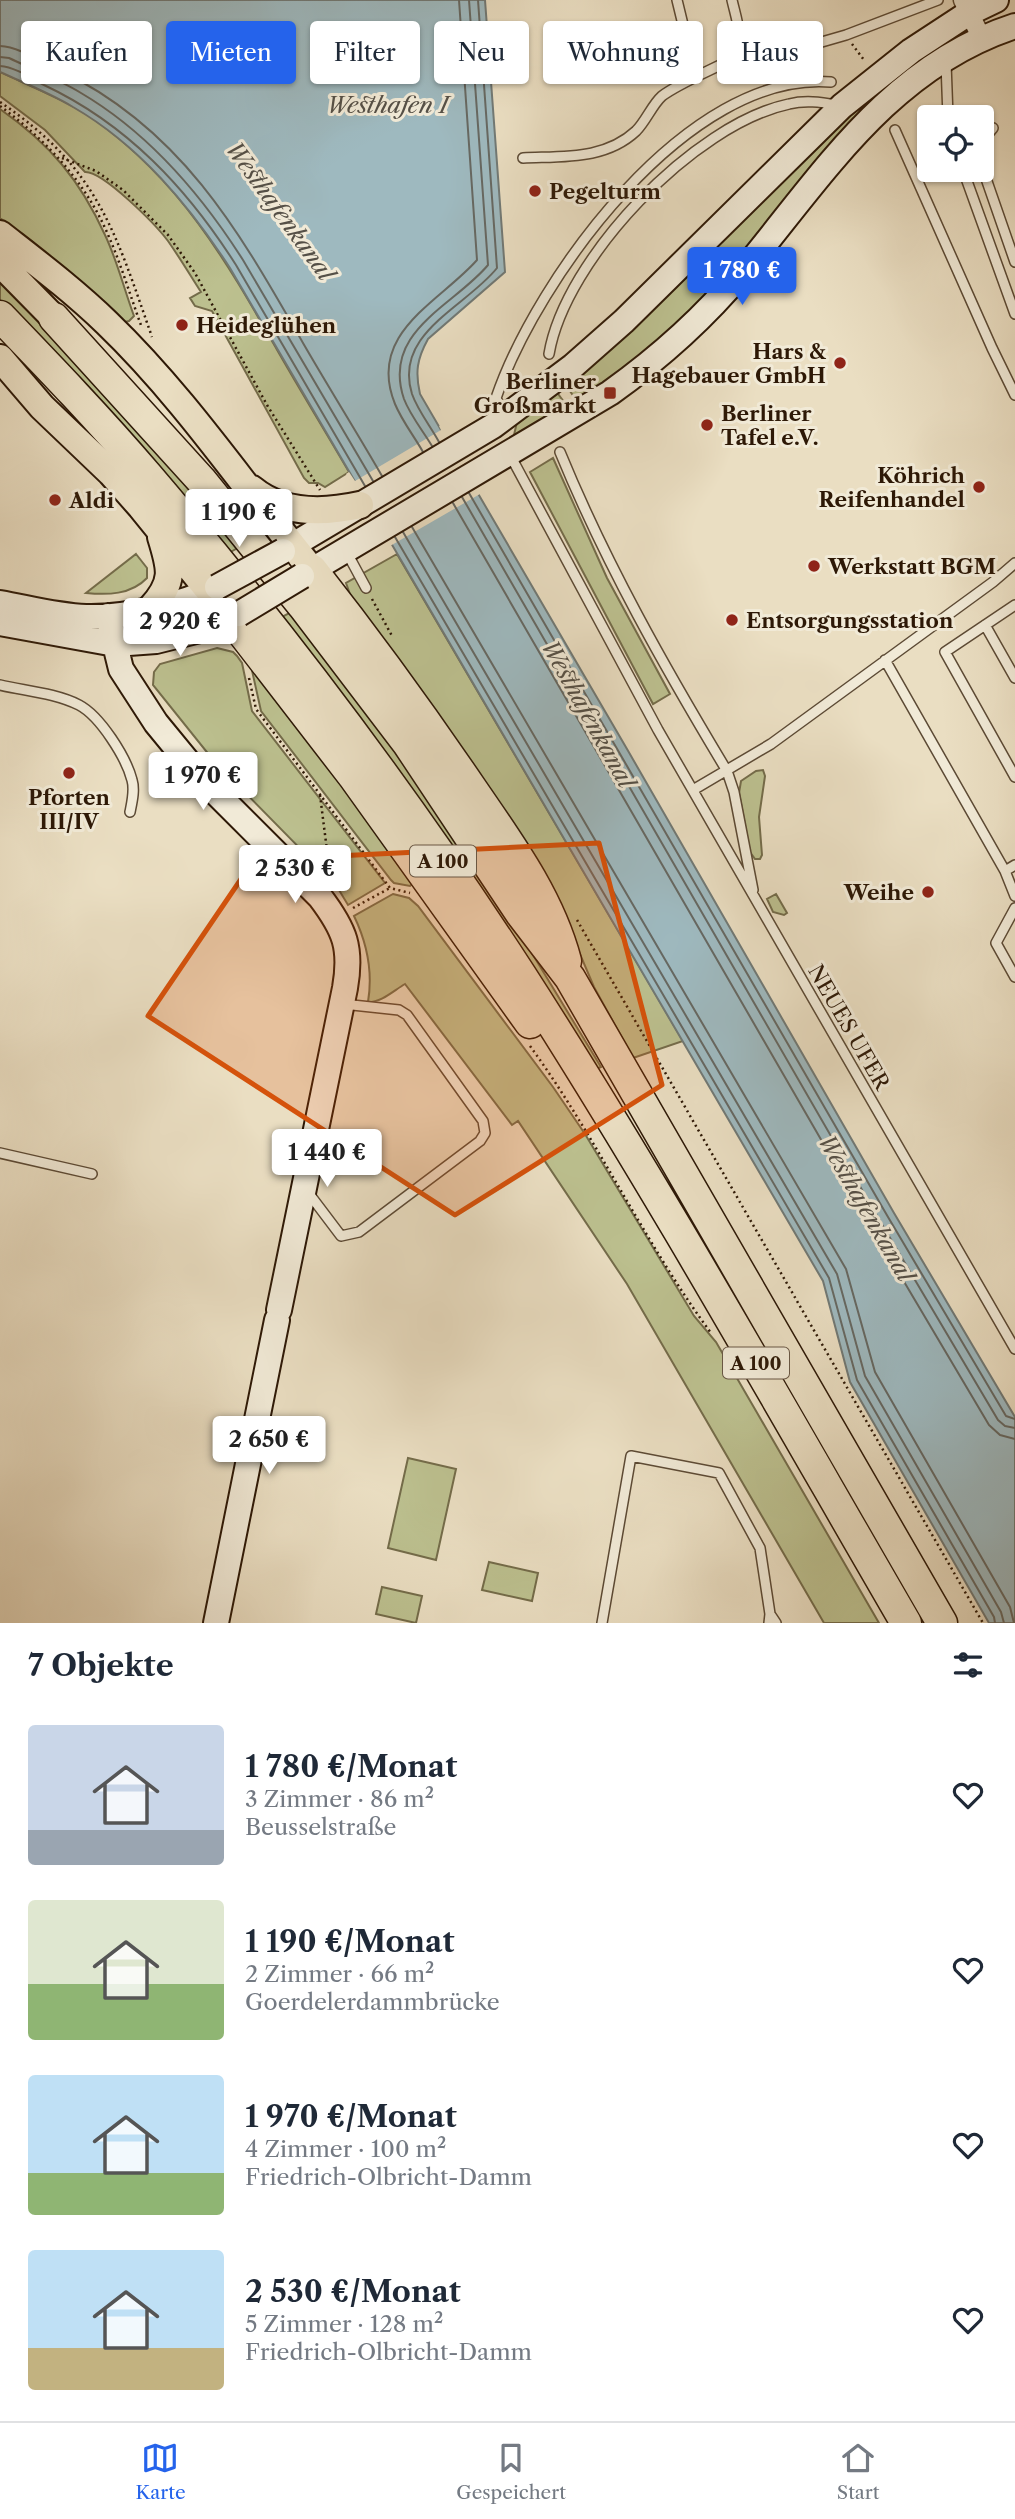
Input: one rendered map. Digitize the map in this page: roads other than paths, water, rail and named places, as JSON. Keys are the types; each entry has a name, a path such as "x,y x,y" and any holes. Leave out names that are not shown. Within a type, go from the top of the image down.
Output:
{"highway":[{"name":"A 100","path":"0,316 144,472 217,559 373,761 440,856 520,974 602,1106 715,1292 906,1623"},
{"name":"A 100","path":"54,318 201,480 303,606 408,744 521,914 570,978 942,1623"},
{"path":"307,573 446,751 511,845 558,931 570,978"},
{"path":"235,616 577,1087 602,1106"}],"main road":[{"path":"0,603 68,616 108,616 151,608 214,589 459,447 499,422 585,356 842,106 966,6 996,0"},
{"path":"0,623 115,644 156,641 204,629 235,616 610,393 673,345 706,313 825,167 864,124 913,82 946,59 982,39 1015,26"},
{"path":"0,234 108,323 163,383 238,476 307,573"},
{"path":"0,263 54,318"},
{"path":"0,358 42,407 111,474 235,616"},
{"path":"499,422 509,454"},
{"path":"238,476 258,493 297,509 323,511 360,505"},
{"path":"151,608 164,592 170,572 159,528"},
{"path":"108,616 121,669 142,703 176,749 220,798 320,897 336,918 350,961 216,1623"}],"street":[{"path":"966,6 982,39"}],"lane":[{"path":"677,0 682,21"},
{"path":"523,159 589,154 624,142 643,124 661,97 734,58 739,32 732,0"},
{"path":"823,42 937,0"},
{"path":"946,59 948,105"},
{"path":"499,422 496,398 506,368 521,340 573,256 604,213 631,184 678,142 709,120 752,96 796,82 831,82"},
{"path":"549,354 553,333 569,297 607,236 676,168 719,135 767,110 789,103 813,101 842,106"},
{"path":"895,130 1015,395"},
{"path":"967,182 1015,314"},
{"path":"988,182 1011,237 1015,262"},
{"path":"560,452 629,601 727,771 734,792 756,902"},
{"name":"NEUES UFER","path":"509,454 654,723 1015,1349"},
{"path":"345,549 366,588"},
{"path":"693,790 771,744 993,582 1015,563"},
{"path":"1015,605 945,652 1015,776"},
{"path":"985,625 1015,678"},
{"path":"885,660 1005,872 1015,896"},
{"path":"0,685 60,698 81,706 103,729 121,755 133,781 130,812"},
{"path":"1005,872 1015,865"},
{"path":"1015,908 996,943 1015,977"},
{"path":"304,1187 341,1236 346,1236 359,1232 480,1141 485,1133 483,1121 407,1015 399,1010 342,1004"},
{"path":"0,1153 92,1174"},
{"path":"602,1623 631,1457 719,1473 760,1548 769,1618 776,1623"}],"water":[{"path":"0,0 485,0 487,21 434,21 434,84 491,84 505,272 428,339 418,366 420,394 1015,1417 1015,1623 989,1623 850,1382 823,1281 230,268 180,199 120,139 64,102 26,84 152,84 152,21 21,21 21,82 0,72"}],"place":[{"name":"Pegelturm","path":"535,191"},
{"name":"Heideglühen","path":"182,325"},
{"name":"Hars & Hagebauer GmbH","path":"840,363"},
{"name":"Berliner Großmarkt","path":"610,393"},
{"name":"Berliner Tafel e.V.","path":"707,425"},
{"name":"Köhrich Reifenhandel","path":"979,487"},
{"name":"Aldi","path":"55,500"},
{"name":"Werkstatt BGM","path":"814,566"},
{"name":"Entsorgungsstation","path":"732,620"},
{"name":"Pforten III/IV","path":"69,773"},
{"name":"Weihe","path":"928,892"}],"water label":[{"name":"Westhafen I","path":"387,105"},
{"name":"Westhafenkanal","path":"280,211"},
{"name":"Westhafenkanal","path":"588,714"},
{"name":"Westhafenkanal","path":"866,1208"}]}
